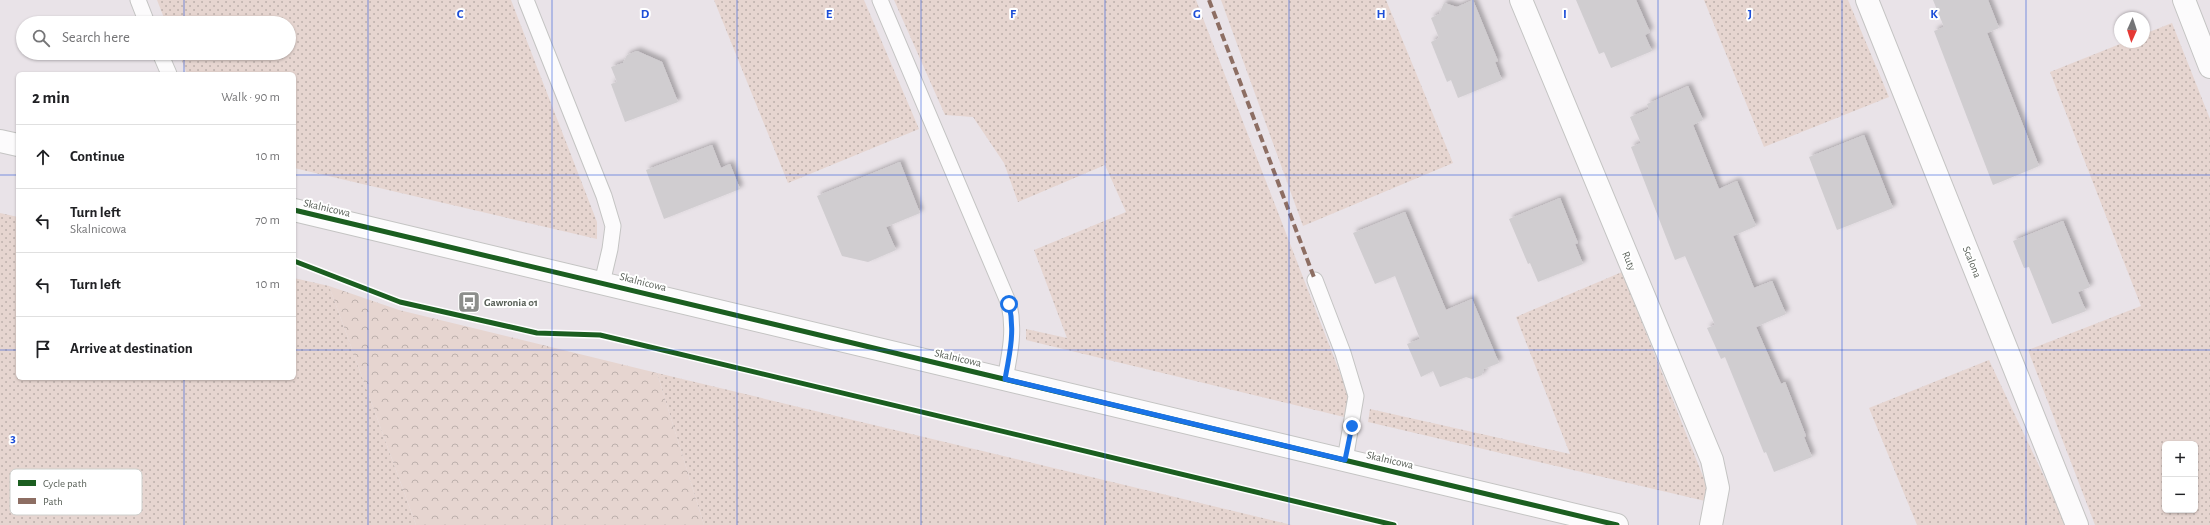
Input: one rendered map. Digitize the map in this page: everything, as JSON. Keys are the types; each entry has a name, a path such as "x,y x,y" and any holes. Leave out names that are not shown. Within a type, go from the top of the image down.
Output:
{"street":[{"name":"Ruty","path":"1521,0 1712,460 1718,488 1711,525"},
{"name":"Scalona","path":"1867,0 2077,525"},
{"path":"2184,0 2210,67"},
{"path":"0,141 16,145"},
{"name":"Skalnicowa","path":"296,210 1617,525"}],"lane":[{"path":"138,0 145,16"},
{"path":"526,0 604,196 612,226 610,249 602,283"},
{"path":"880,0 1009,304 1012,320 1012,345 1005,379"},
{"path":"163,60 168,72"},
{"path":"1316,280 1343,353 1356,396 1345,460"}],"green space":[{"path":"157,0 511,0 597,222 597,239 296,168 296,72 186,72 182,60 296,60 296,16 163,16"},
{"path":"714,0 864,0 919,129 788,183"},
{"path":"894,0 1196,0 1345,386 1348,398 1344,417 1026,340 1026,329 1067,338 1034,250 1126,212 1105,165 1018,202 1004,163 973,117 945,115"},
{"path":"1221,0 1386,0 1453,163 1303,226"},
{"path":"1704,0 1848,0 1889,97 1764,147"},
{"path":"2172,23 2210,119 2210,525 2095,525 2028,350 2141,306 2050,72 2114,46 2114,48 2150,48 2150,32"},
{"path":"0,213 16,217 16,380 296,380 296,278 329,286 416,525 0,525"},
{"path":"1622,272 1708,489 1705,501 1368,422 1370,409 1570,454 1516,317"},
{"path":"329,286 399,310 657,373 704,525 416,525"},
{"path":"1989,360 2066,525 1917,525 1869,408"},
{"path":"657,373 1292,525 704,525"}],"building":[{"path":"1473,0 1498,61 1495,62 1502,80 1458,98 1451,80 1447,82 1431,42 1439,38 1431,18 1439,14 1444,3 1457,7"},
{"path":"1576,0 1636,0 1650,32 1645,35 1652,51 1611,68 1604,52 1599,54"},
{"path":"1933,0 1988,0 1999,28 1987,33 2039,166 1993,185 1934,31 1944,27"},
{"path":"637,51 662,62 678,102 625,122 611,84 617,82 611,67 623,63 627,55"},
{"path":"1688,86 1703,120 1693,125 1719,189 1737,181 1756,226 1733,236 1754,288 1772,281 1786,314 1756,327 1781,384 1785,382 1806,436 1804,437 1812,457 1774,472 1766,452 1764,453 1725,357 1721,359 1707,328 1715,325 1685,256 1675,260 1631,147 1641,143 1630,117 1649,109 1647,104"},
{"path":"1864,135 1893,208 1837,230 1809,157"},
{"path":"712,145 721,168 730,164 740,189 664,219 646,170"},
{"path":"900,162 920,213 886,227 896,250 868,262 842,256 817,196"},
{"path":"1560,198 1578,243 1575,244 1583,264 1538,282 1530,263 1528,264 1509,219"},
{"path":"1405,212 1446,310 1472,299 1499,363 1484,369 1482,375 1472,379 1466,377 1440,387 1433,371 1421,377 1407,344 1420,339 1395,276 1375,284 1353,233"},
{"path":"2063,221 2090,287 2078,292 2086,311 2052,324 2029,267 2024,268 2013,241"}],"marked path":[{"path":"1209,0 1315,280"}],"cycle path":[{"path":"296,210 1617,525"},
{"path":"296,262 400,302 537,333 600,335 1394,525"}],"place":[{"name":"Gawronia 01","path":"469,302"}],"route":[{"path":"1009,304 1012,320 1012,345 1005,379 1345,460 1352,426"}]}
